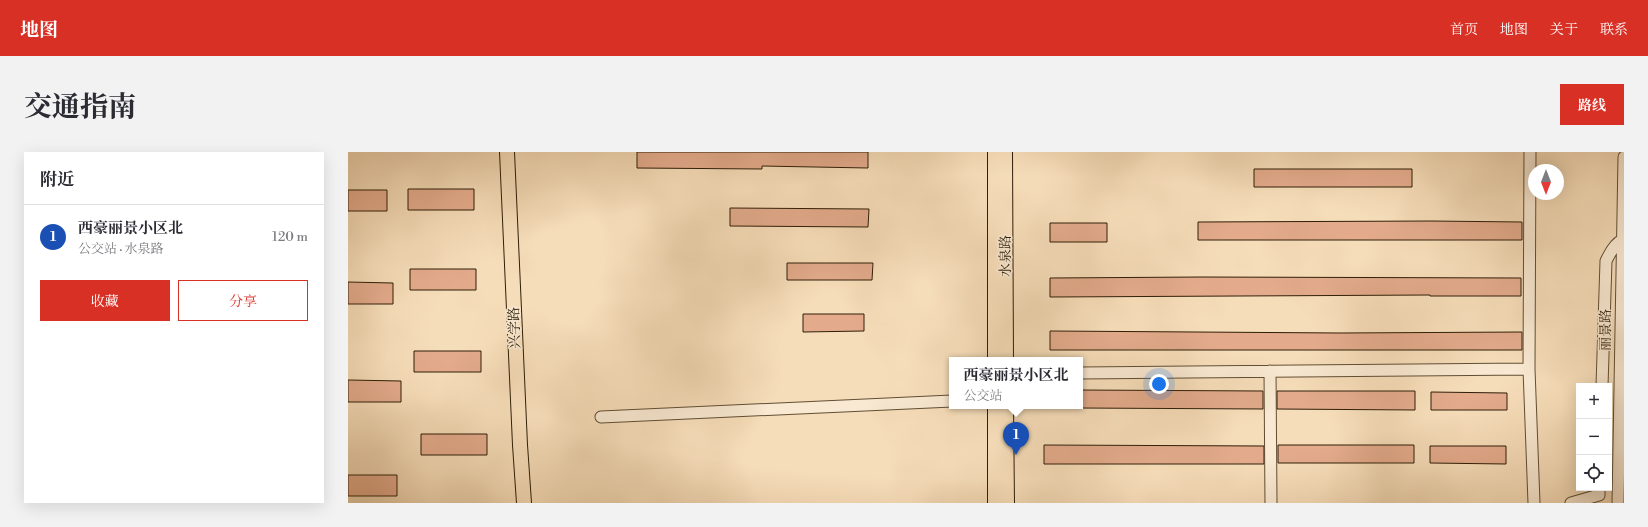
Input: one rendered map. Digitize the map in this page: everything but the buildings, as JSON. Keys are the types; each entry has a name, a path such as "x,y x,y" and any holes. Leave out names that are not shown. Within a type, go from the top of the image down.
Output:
{"main road":[{"name":"兴学路","path":"507,152 524,503"},
{"name":"水泉路","path":"995,152 995,357"},
{"name":"水泉路","path":"1005,152 1006,357"},
{"path":"995,409 995,503"},
{"path":"1006,409 1007,503"}],"street":[{"path":"1530,152 1529,369 1534,503"},
{"name":"丽景路","path":"1618,503 1624,157"},
{"path":"1602,383 1606,261 1612,250 1623,239"},
{"path":"1083,373 1529,369"},
{"path":"1270,371 1271,503"},
{"path":"601,417 949,401"},
{"path":"1572,503 1599,495 1599,491"}],"place":[{"name":"西豪丽景小区北","path":"1016,455"}]}
